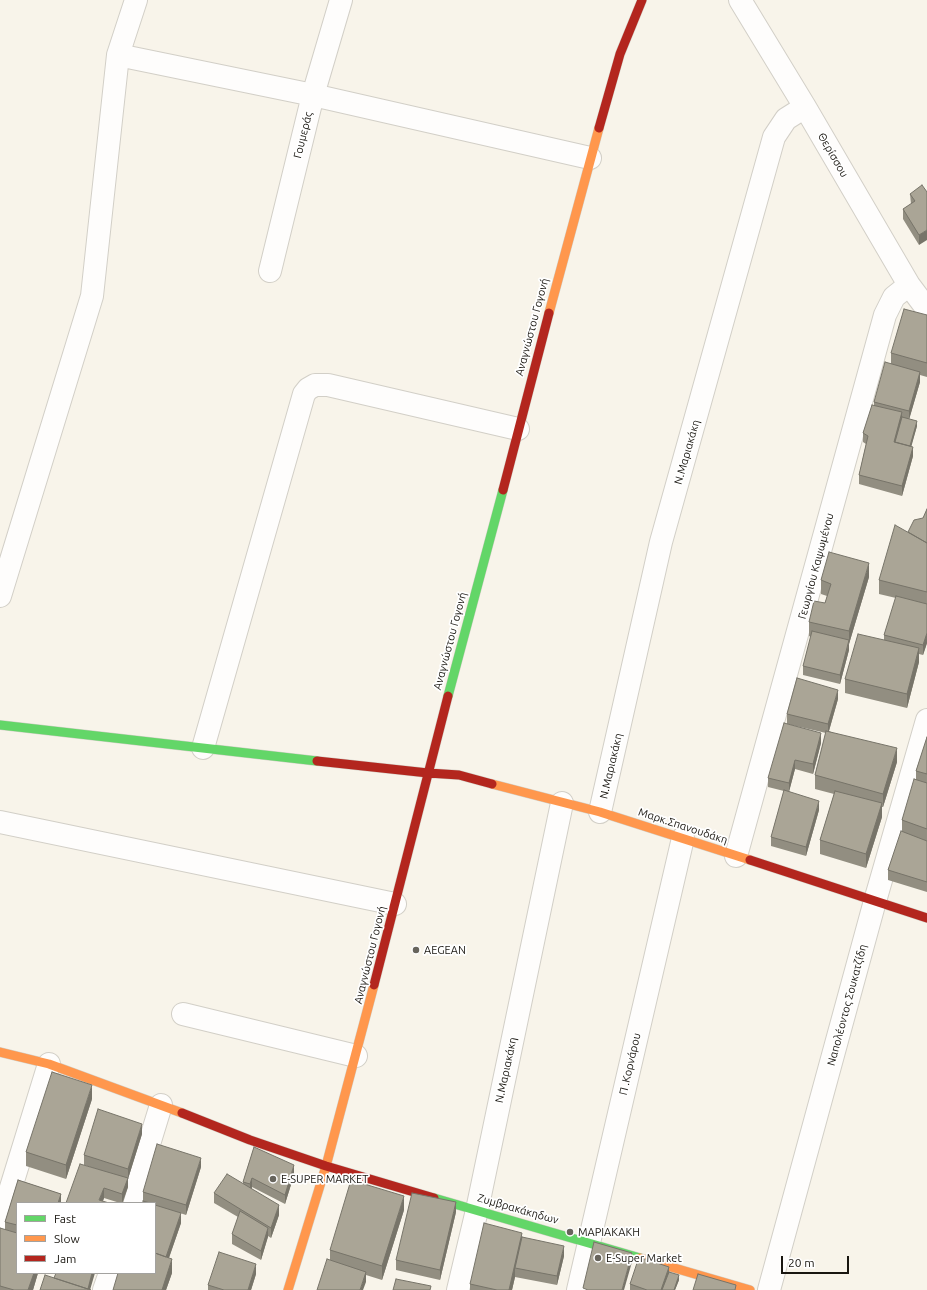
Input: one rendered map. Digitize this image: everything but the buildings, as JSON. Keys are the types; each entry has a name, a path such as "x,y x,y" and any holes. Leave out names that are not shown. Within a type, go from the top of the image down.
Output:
{"main road":[{"name":"Αναγνώστου Γογονή","path":"288,1290 326,1166 356,1056 428,773 590,158 620,54 642,0"},
{"name":"Μαρκ.Σπανουδάκη","path":"0,725 428,773 459,775 562,804 600,812 927,918"},
{"name":"Ζυμβρακάκηδων","path":"0,1052 49,1064 161,1105 250,1140 326,1166 750,1290"}],"street":[{"path":"0,596 92,296 118,55 136,0"},
{"name":"Γουμεράς","path":"270,270 312,95 341,0"},
{"name":"Θερίσσου","path":"740,0 805,107 909,286 927,310"},
{"path":"118,55 312,95 590,158"},
{"name":"Ν.Μαριακάκη","path":"600,812 661,542 774,137 786,119 805,107"},
{"name":"Γεωργίου Καψωμένου","path":"736,856 885,315 894,297 909,286"},
{"path":"203,748 304,394 308,389 315,385 328,385 518,429"},
{"name":"Ναπολέοντος Σουκατζίδη","path":"769,1290 875,901 927,720"},
{"name":"Ν.Μαριακάκη","path":"458,1290 477,1210 562,804"},
{"path":"0,822 395,904"},
{"name":"Π .Κορνάρου","path":"578,1290 683,838"},
{"path":"183,1014 356,1056"},
{"path":"0,1223 49,1064"},
{"path":"131,1202 161,1105"},
{"path":"104,1290 110,1274"}],"traffic: fast":[{"path":"448,696 503,490"},
{"path":"0,725 317,761"},
{"path":"434,1198 640,1258"}],"traffic: slow":[{"path":"549,313 599,128"},
{"path":"492,784 600,812 750,860"},
{"path":"288,1290 326,1166 374,985"},
{"path":"0,1052 49,1064 182,1113"},
{"path":"640,1258 750,1290"}],"traffic: jam":[{"path":"599,128 620,54 642,0"},
{"path":"503,490 549,313"},
{"path":"374,985 448,696"},
{"path":"317,761 459,775 492,784"},
{"path":"750,860 927,918"},
{"path":"182,1113 250,1140 326,1166 434,1198"}],"place":[{"name":"AEGEAN","path":"416,950"},
{"name":"E-SUPER MARKET","path":"273,1179"},
{"name":"ΜΑΡΙΑΚΑΚΗ","path":"570,1232"},
{"name":"E-Super Market","path":"598,1258"}]}
